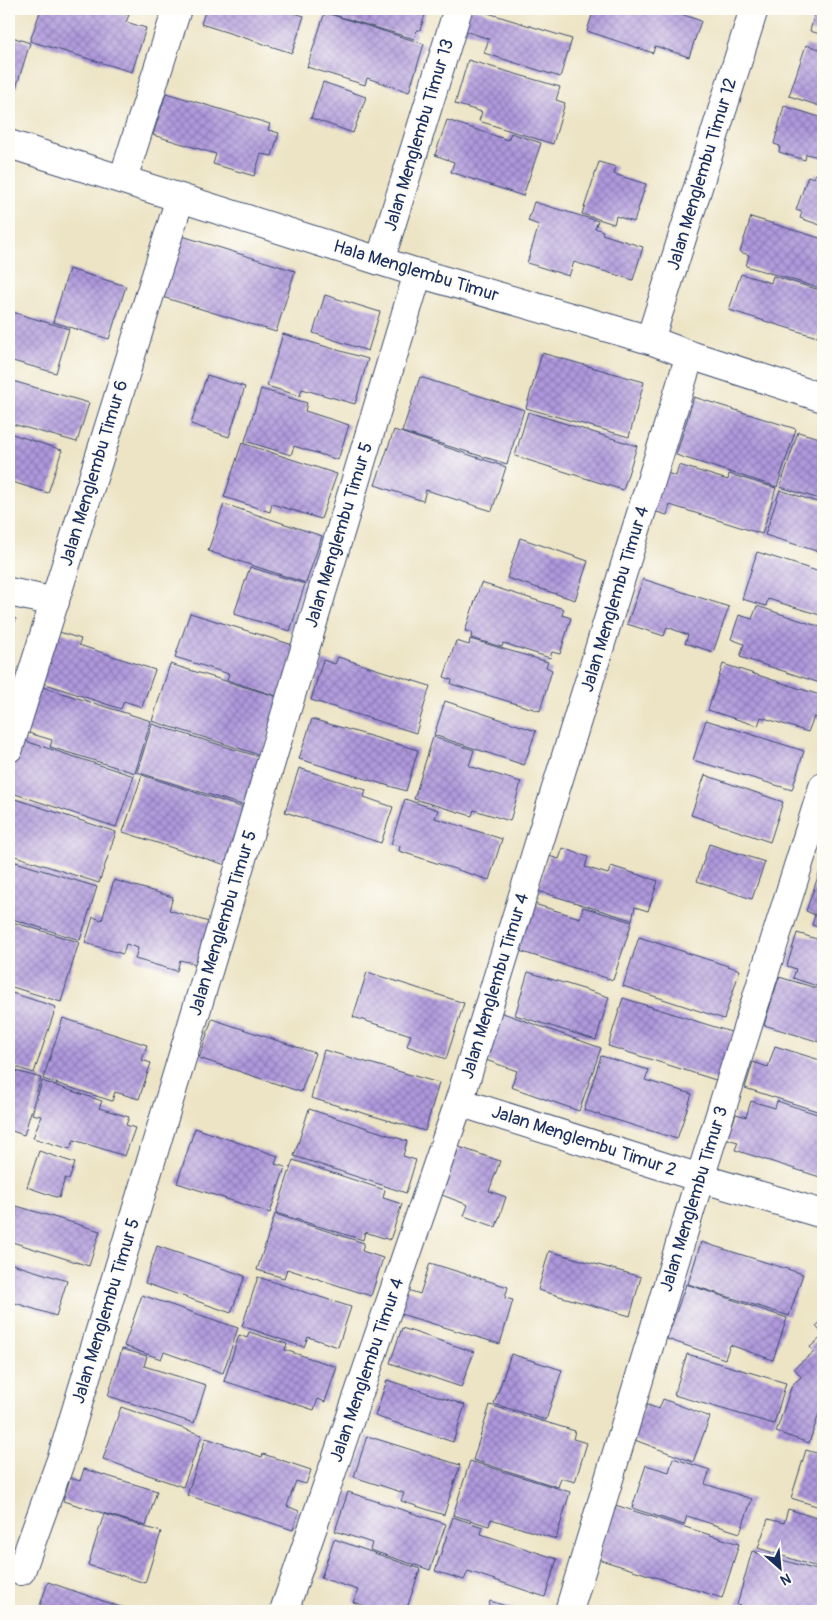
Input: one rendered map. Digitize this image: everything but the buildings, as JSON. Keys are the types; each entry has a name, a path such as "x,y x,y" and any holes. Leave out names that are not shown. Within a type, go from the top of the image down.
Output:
{"street":[{"path":"123,180 177,9"},
{"name":"Jalan Menglembu Timur 13","path":"380,261 458,9"},
{"name":"Jalan Menglembu Timur 12","path":"650,340 754,9"},
{"name":"Hala Menglembu Timur","path":"9,144 418,273 650,340 690,355 823,398"},
{"name":"Jalan Menglembu Timur 6","path":"9,748 180,198"},
{"name":"Jalan Menglembu Timur 5","path":"21,1571 62,1457 418,273"},
{"name":"Jalan Menglembu Timur 4","path":"284,1611 459,1102 690,355"},
{"path":"9,592 54,602"},
{"name":"Jalan Menglembu Timur 3","path":"569,1611 700,1178 823,787"},
{"name":"Jalan Menglembu Timur 2","path":"459,1102 700,1178 823,1214"}]}
